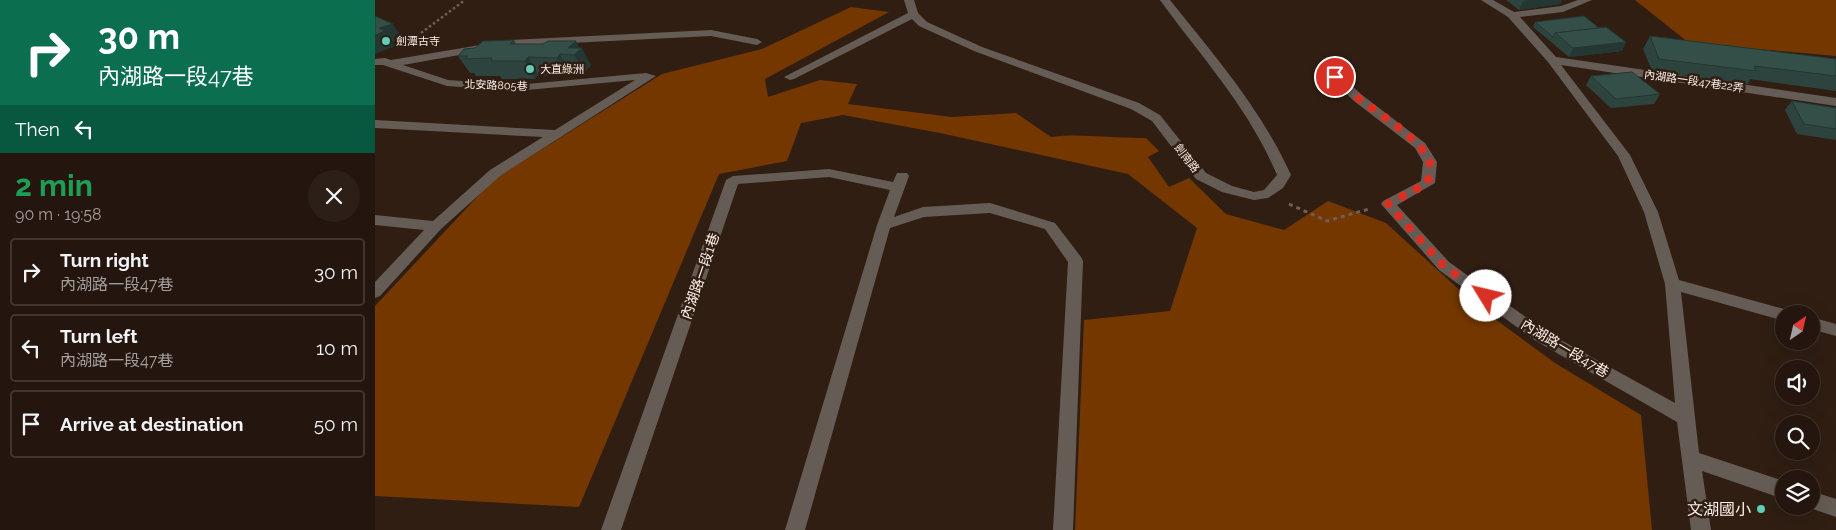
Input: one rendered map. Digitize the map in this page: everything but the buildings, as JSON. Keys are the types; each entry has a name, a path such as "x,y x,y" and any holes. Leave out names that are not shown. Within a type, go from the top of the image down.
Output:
{"street":[{"path":"790,78 913,14 909,0"},
{"path":"1165,0 1251,113 1276,155 1283,175 1278,185 1268,194"},
{"path":"1486,0 1512,16 1551,60 1625,155 1651,212 1673,284 1685,418 1701,530"},
{"path":"1512,16 1563,9 1587,0"},
{"name":"劍南路","path":"913,14 923,24 978,49 1135,106 1156,118 1201,176 1227,189 1254,196 1268,194"},
{"path":"383,62 510,43 711,33 757,42"},
{"name":"內湖路一段47巷22弄","path":"1551,60 1836,102"},
{"name":"北安路805巷","path":"383,62 447,83 516,88 650,76 555,134"},
{"path":"1324,66 1358,98 1402,130 1420,146 1430,162 1428,183 1388,204"},
{"path":"375,124 555,134"},
{"path":"375,292 436,226 495,173 555,134"},
{"name":"內湖路一段1巷","path":"611,530 733,180 829,173 901,182 884,226"},
{"name":"內湖路一段47巷","path":"1388,204 1444,266 1542,337 1685,418"},
{"path":"795,530 884,226 923,212 989,208 1049,226 1076,261 1063,530"},
{"path":"375,220 436,226"},
{"path":"1673,284 1775,312"},
{"path":"1820,326 1836,330"},
{"path":"1692,459 1775,487"},
{"path":"1820,503 1836,508"}],"path":[{"path":"383,62 465,0"},
{"path":"1268,194 1327,221 1388,204"}],"shaded area":[{"path":"1635,0 1836,0 1836,56 1689,43"},
{"path":"851,7 889,12 765,79 768,97 820,80 857,84 848,104 952,117 1016,113 1051,137 1146,138 1159,151 1148,157 1169,187 1189,178 1226,214 1284,230 1328,201 1386,223 1476,305 1555,363 1641,415 1652,530 1075,530 1084,320 1170,311 1197,228 1128,174 940,133 843,115 801,123 787,161 719,174 579,507 375,496 375,306 493,180 662,74 762,49"}],"place":[{"name":"劍潭古寺","path":"386,41"},
{"name":"大直綠洲","path":"530,69"},
{"name":"文湖國小","path":"1761,509"}],"route":[{"path":"1335,77 1358,98 1402,130 1420,146 1430,162 1428,183 1388,204 1444,266 1486,296"}]}
